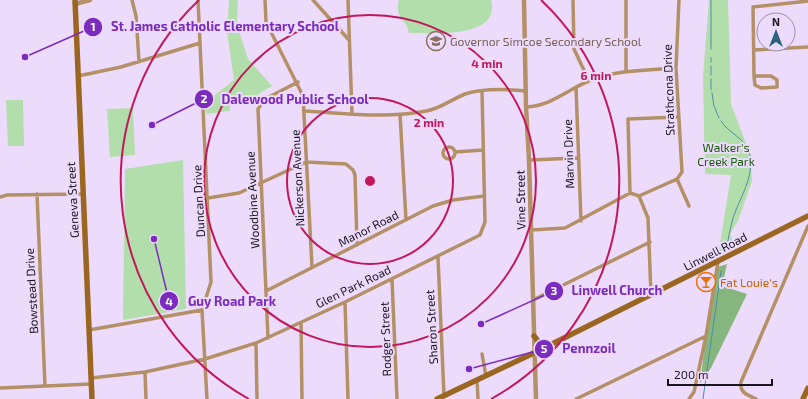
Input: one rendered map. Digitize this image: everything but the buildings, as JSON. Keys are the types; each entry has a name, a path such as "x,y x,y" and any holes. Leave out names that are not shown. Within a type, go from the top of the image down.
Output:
{"main road":[{"name":"Geneva Street","path":"75,2 92,399"},
{"name":"Linwell Road","path":"437,399 550,346 808,216"},
{"path":"534,336 538,342 550,346"},
{"path":"803,399 808,388"}],"street":[{"path":"75,2 80,4 90,0"},
{"path":"132,0 136,16 139,61"},
{"name":"Duncan Drive","path":"198,0 211,282 202,310 207,399"},
{"name":"Nickerson Avenue","path":"265,0 266,22 298,82 303,96 312,267"},
{"path":"313,0 349,40"},
{"path":"348,0 352,114"},
{"name":"Vine Street","path":"524,0 536,399"},
{"path":"573,0 574,49 589,81"},
{"path":"626,0 626,71"},
{"name":"Strathcona Drive","path":"677,179 682,172 676,68 679,0"},
{"path":"754,76 774,77 777,80 777,87 758,88 755,85 754,76 753,6 808,1"},
{"path":"78,76 139,61 200,43"},
{"path":"754,50 808,47"},
{"path":"526,106 545,104 589,81 626,71 676,68"},
{"name":"Woodbine Avenue","path":"268,338 258,109 265,99 298,82"},
{"name":"Marvin Drive","path":"576,87 580,221"},
{"path":"304,111 352,114 400,114 427,111 464,95 482,91 526,91"},
{"name":"Glen Park Road","path":"0,388 46,386 91,381 145,372 205,359 256,343 345,302 480,235 486,222 484,196 482,91"},
{"path":"400,114 406,220"},
{"path":"630,193 628,119 678,116"},
{"path":"454,152 483,150"},
{"path":"529,160 578,158"},
{"path":"208,198 238,193 306,162 346,164 353,170 357,245"},
{"path":"531,230 565,228 630,193 639,196 677,179 689,206"},
{"path":"0,197 37,194 83,194"},
{"name":"Bowstead Drive","path":"37,194 46,386"},
{"name":"Manor Road","path":"266,291 441,203 464,198 484,196"},
{"path":"639,196 648,218 651,295"},
{"path":"756,399 742,392 740,389 741,382 808,226"},
{"path":"533,300 650,242"},
{"name":"Sharon Street","path":"438,257 444,396"},
{"path":"691,398 706,336 718,262"},
{"name":"Rodger Street","path":"392,279 397,399"},
{"path":"345,302 348,399"},
{"path":"89,330 202,310"},
{"path":"301,323 302,399"},
{"path":"576,399 706,336"},
{"path":"256,343 257,399"},
{"path":"482,354 486,376"},
{"path":"145,372 146,399"},
{"path":"478,380 478,399"}],"green space":[{"path":"229,0 238,0 237,25 248,59 272,86 260,93 253,101 230,97 230,111 206,114 205,103 234,80 227,32"},
{"path":"399,0 491,0 491,13 486,22 476,28 448,33 409,33 408,28 399,15"},
{"name":"Walker's Creek Park","path":"709,0 728,0 731,104 750,154 752,181 738,221 730,234 736,249 718,256 731,175 705,174 703,77"},
{"path":"6,100 23,100 24,146 8,146"},
{"path":"133,108 135,155 110,157 107,109"},
{"path":"183,160 186,309 123,320 125,169"},
{"path":"727,264 722,286 747,294 711,368 700,383 714,275 718,267"}],"waterway":[{"path":"711,0 711,49"},
{"path":"711,66 711,75"},
{"path":"711,79 711,90"},
{"path":"712,93 714,106 719,118"},
{"path":"721,121 747,147 751,164 750,174 733,218 726,251"},
{"path":"703,399 721,271"}],"place":[{"name":"Governor Simcoe Secondary School","path":"436,41"},
{"name":"St. James Catholic Elementary School","path":"25,57"},
{"name":"Dalewood Public School","path":"152,125"},
{"name":"Guy Road Park","path":"154,239"},
{"name":"Fat Louie's","path":"706,282"},
{"name":"Linwell Church","path":"481,324"},
{"name":"Pennzoil","path":"469,369"}]}
